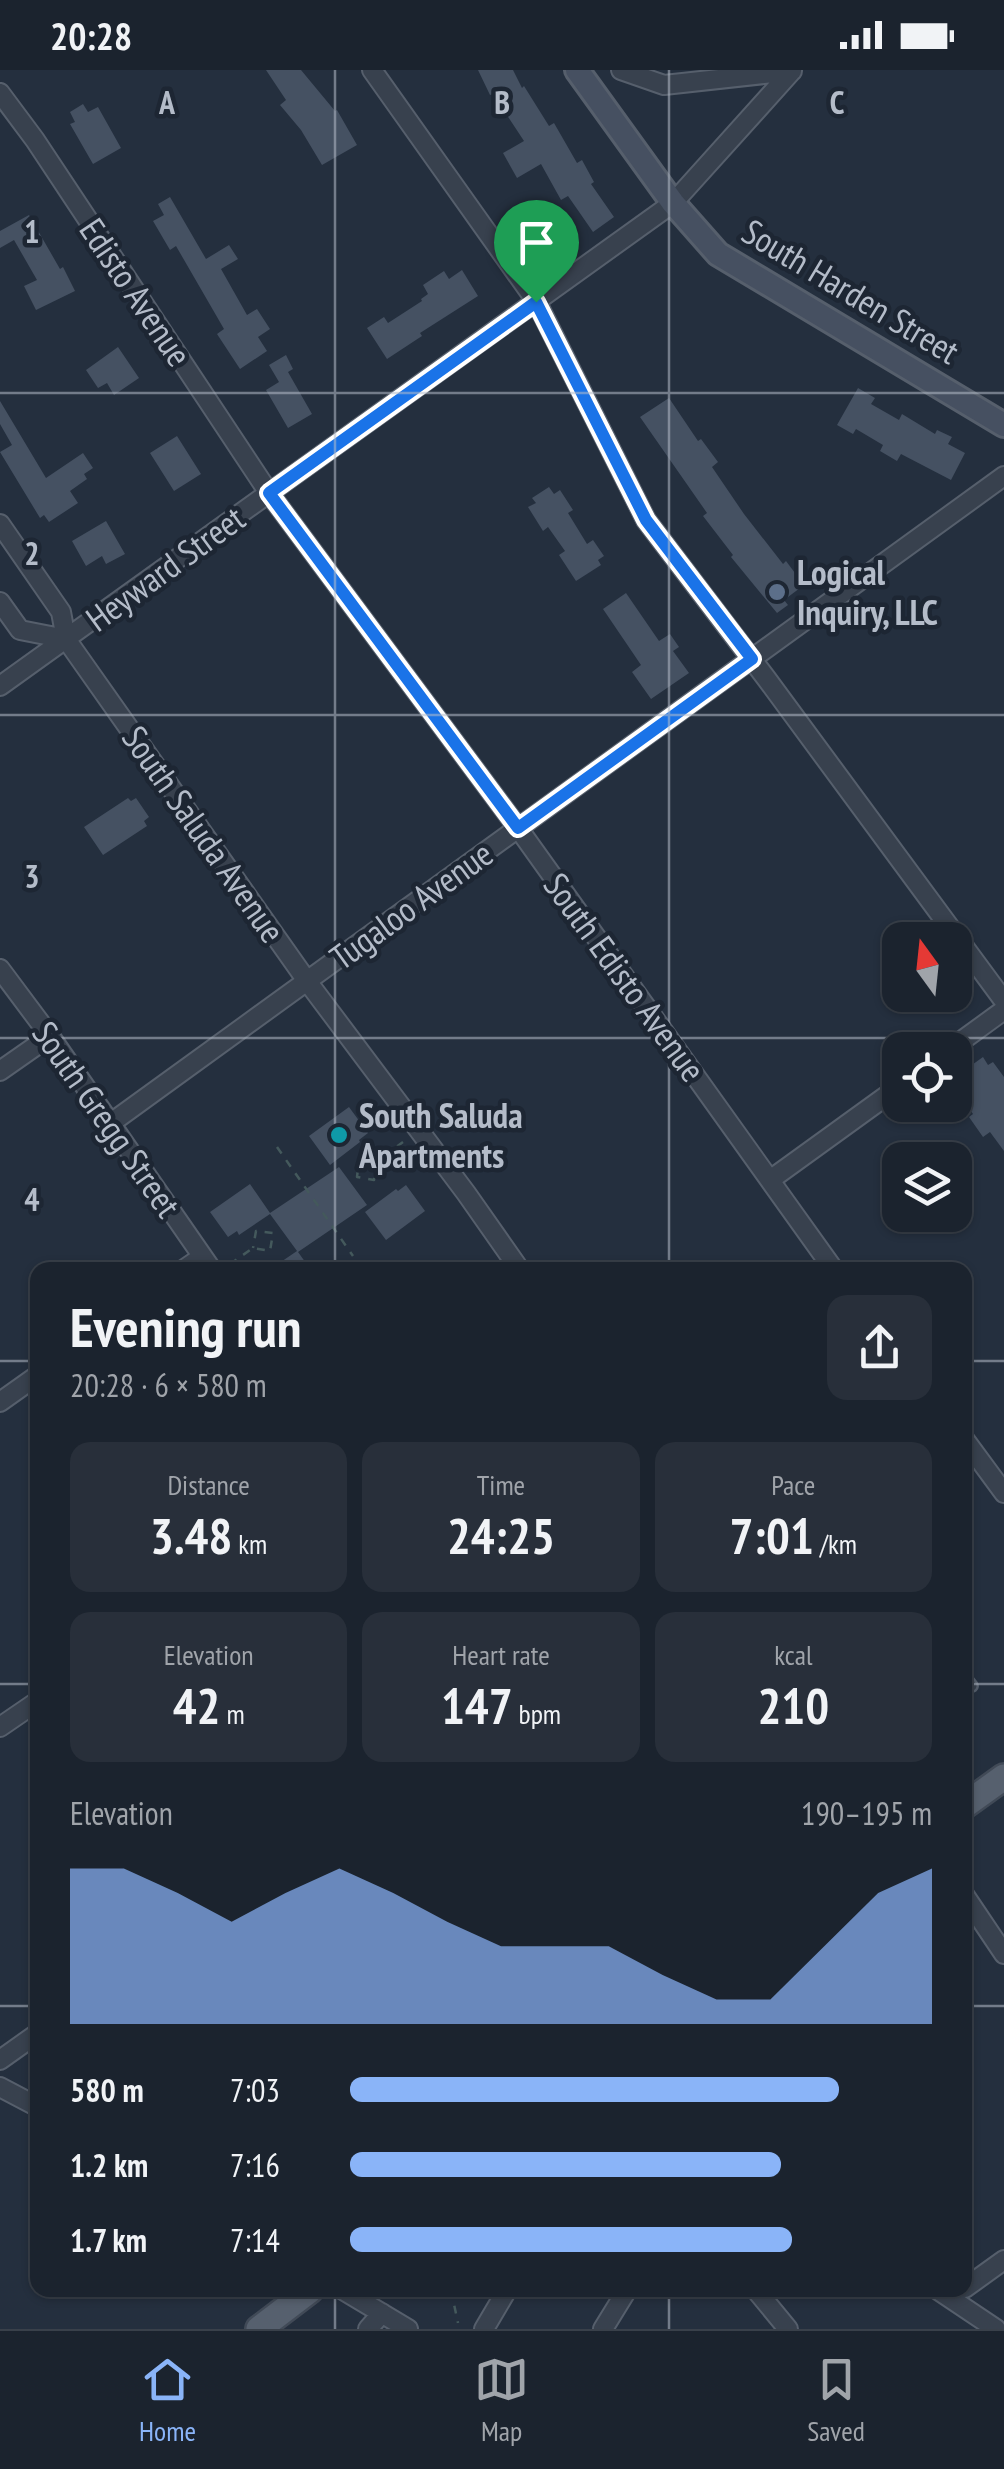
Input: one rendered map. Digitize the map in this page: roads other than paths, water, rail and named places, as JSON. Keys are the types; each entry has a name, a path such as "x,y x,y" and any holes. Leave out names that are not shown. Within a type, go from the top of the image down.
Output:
{"main road":[{"name":"South Harden Street","path":"577,70 673,204 718,254 1004,425"},
{"path":"972,1800 1004,1777"},
{"path":"259,2329 301,2297"}],"street":[{"path":"372,70 536,302 646,520 1004,1001"},
{"name":"Heyward Street","path":"621,70 664,84 795,71"},
{"name":"Heyward Street","path":"0,686 673,204 795,71"},
{"name":"Edisto Avenue","path":"0,93 269,493"},
{"name":"Tugaloo Avenue","path":"110,1123 1004,476"},
{"name":"South Edisto Avenue","path":"269,493 518,828 770,1180 822,1262"},
{"name":"South Saluda Avenue","path":"0,524 61,612 66,639 307,981 514,1262"},
{"path":"0,602 20,630 66,639"},
{"name":"South Gregg Street","path":"0,969 206,1262"},
{"path":"972,1033 1004,1010"},
{"path":"0,1071 50,1036"},
{"path":"770,1180 882,1099"},
{"path":"0,1402 30,1380"},
{"path":"972,1450 1004,1494"},
{"path":"0,1727 30,1706"},
{"path":"972,1906 1004,1954"},
{"path":"0,2060 30,2039"},
{"path":"0,2087 30,2102"},
{"path":"972,2280 1004,2260"},
{"path":"355,2297 408,2329"},
{"path":"484,2329 503,2297"},
{"path":"603,2329 623,2297"},
{"path":"762,2297 788,2329"},
{"path":"959,2297 996,2329"},
{"path":"368,2329 382,2313"}],"place":[{"name":"Logical Inquiry, LLC","path":"777,592"},
{"name":"South Saluda Apartments","path":"339,1135"}]}
